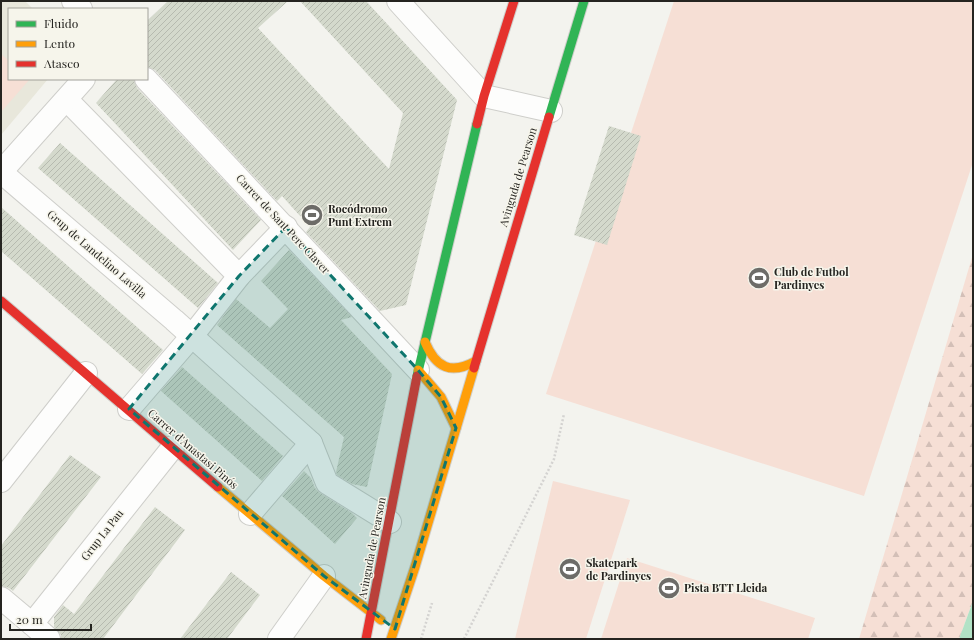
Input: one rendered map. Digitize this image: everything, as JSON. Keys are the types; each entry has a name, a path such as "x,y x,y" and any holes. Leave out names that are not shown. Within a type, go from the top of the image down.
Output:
{"street":[{"path":"398,1 484,96 550,111"},
{"name":"Avinguda de Pearson","path":"514,1 484,96 418,370 390,522 371,613 395,629 584,1"},
{"path":"1,172 67,100 83,80"},
{"name":"Carrer de Sant Pere Claver","path":"147,80 286,227 418,370"},
{"path":"67,100 240,276"},
{"name":"Grup de Landelino Lavilla","path":"1,172 192,336 311,443 327,483 390,522"},
{"path":"129,409 192,336 240,276 286,227"},
{"name":"Carrer d'Anastasi Pinós","path":"1,301 250,514 371,613"},
{"path":"425,342 428,351 435,361 448,368 462,368 476,361"},
{"path":"418,370 441,397 456,428"},
{"path":"1,481 86,373"},
{"path":"250,514 311,443"},
{"name":"Grup La Pau","path":"32,624 172,447"},
{"path":"279,639 324,576"},
{"path":"1,598 49,639"},
{"path":"366,639 371,613"},
{"path":"391,639 395,629"}],"path":[{"path":"464,639 554,459 564,414"},
{"path":"425,639 422,638 434,596"}],"highlighted area":[{"path":"286,227 441,397 456,428 395,629 324,576 129,409 239,276"}],"shaded area":[{"path":"1,1 25,1 32,8 8,8 8,80 47,80 1,135"},
{"path":"973,601 973,639 959,639"}],"green space":[{"name":"Club de Futbol Pardinyes","path":"674,1 973,1 973,162 864,496 546,394"},
{"path":"1,54 8,60 8,80 29,80 1,112"},
{"path":"973,254 973,601 959,639 859,639"},
{"name":"Skatepark de Pardinyes","path":"553,481 630,500 586,639 515,639"},
{"name":"Pista BTT Lleida","path":"627,558 815,618 808,639 601,639"}],"building":[{"path":"168,1 288,1 258,28 389,169 403,113 300,1 366,1 457,100 406,305 380,311 306,232 310,227 282,196 277,201 155,70 148,67 148,20"},
{"path":"116,80 134,80 137,88 261,220 233,250 96,103"},
{"path":"609,126 641,136 607,245 574,235"},
{"path":"60,143 218,283 198,308 38,168"},
{"path":"1,207 163,350 142,374 1,251"},
{"path":"289,250 352,317 341,320 392,374 367,487 352,484 337,475 336,472 344,437 217,325 236,299 270,328 288,309 261,281"},
{"path":"182,367 283,456 262,481 161,391"},
{"path":"70,455 101,477 13,591 9,588 1,586 1,546"},
{"path":"304,471 311,478 315,488 320,493 352,513 357,518 335,544 282,496"},
{"path":"155,507 185,530 103,639 61,639 61,635 54,627 54,617 63,605 74,614"},
{"path":"231,572 260,595 227,639 180,639"}],"traffic: fast":[{"path":"549,117 584,1"},
{"path":"417,376 477,124"}],"traffic: slow":[{"path":"425,342 434,358 445,366 459,368 476,361"},
{"path":"391,639 415,567 474,368"},
{"path":"418,370 441,397 456,428"},
{"path":"218,487 324,576 381,620"}],"traffic: jam":[{"path":"477,124 484,96 514,1"},
{"path":"474,368 549,117"},
{"path":"1,301 218,487"},
{"path":"366,639 417,376"}],"place":[{"name":"Rocódromo Punt Extrem","path":"312,215"},
{"name":"Club de Futbol Pardinyes","path":"759,278"},
{"name":"Skatepark de Pardinyes","path":"570,569"},
{"name":"Pista BTT Lleida","path":"669,588"}]}
